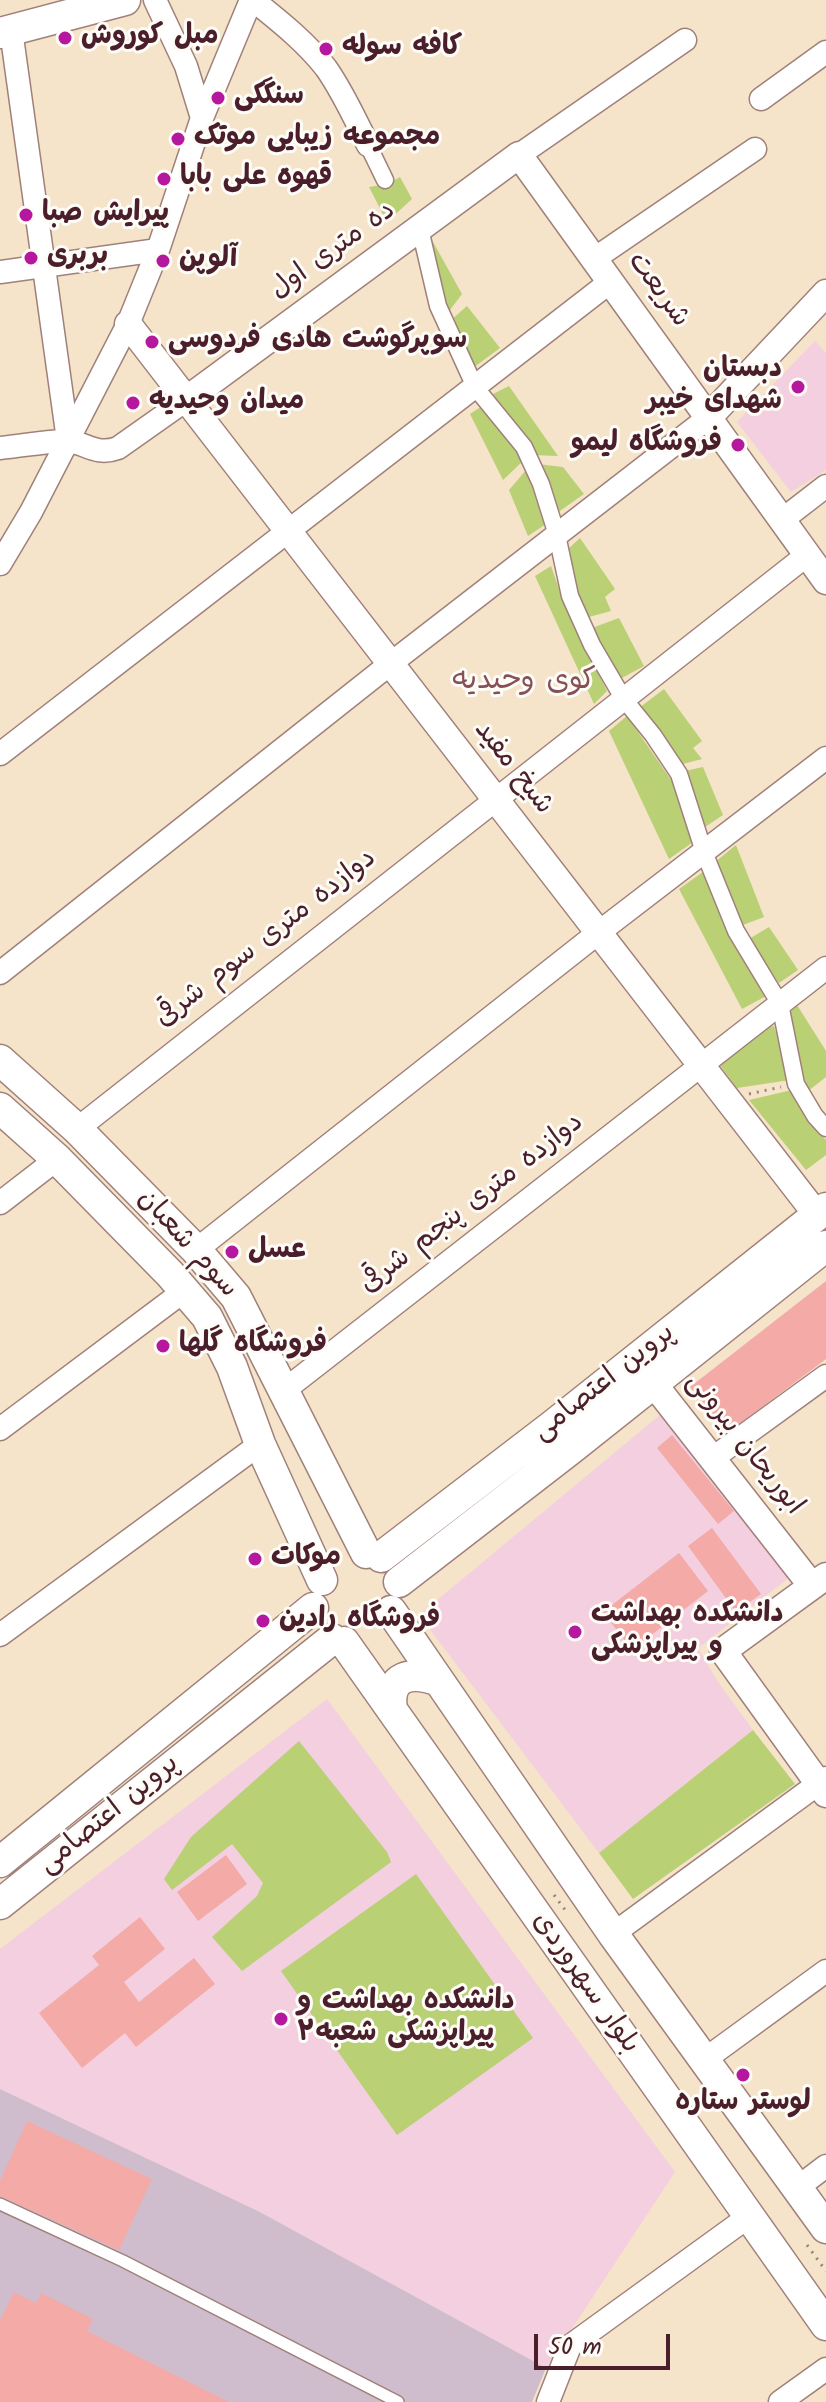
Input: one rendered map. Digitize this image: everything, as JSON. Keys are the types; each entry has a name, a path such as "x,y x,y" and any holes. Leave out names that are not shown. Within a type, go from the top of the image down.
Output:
{"main road":[{"path":"5,32 125,0"},
{"name":"سوم شعبان","path":"0,1060 77,1129 196,1250 236,1297 341,1505 374,1555"},
{"name":"سوم شعبان","path":"0,1108 57,1159 207,1317 226,1354 260,1444 300,1532 317,1594"},
{"name":"پروین اعتصامی","path":"374,1555 552,1426 821,1212"},
{"name":"پروین اعتصامی","path":"399,1582 826,1246"},
{"path":"300,1532 323,1537 332,1533 339,1524 341,1505"},
{"path":"374,1555 394,1569 399,1582 398,1596 391,1611 368,1634 357,1640 338,1641 321,1631 314,1619 317,1594 333,1567 350,1556 374,1555"},
{"name":"پروین اعتصامی","path":"0,1862 317,1594"},
{"name":"بلوار سهروردی","path":"391,1611 613,1934 826,2228"},
{"name":"پروین اعتصامی","path":"0,1904 338,1641"},
{"name":"بلوار سهروردی","path":"338,1641 392,1710 826,2325"},
{"path":"392,1710 390,1695 407,1676 417,1674 439,1681"}],"street":[{"path":"155,0 186,66 202,118"},
{"path":"0,564 31,512 128,324 158,250 202,118 252,0 281,23 324,66 345,97 385,180"},
{"path":"5,32 68,440"},
{"path":"519,155 685,40"},
{"path":"761,99 826,52"},
{"path":"594,259 755,149"},
{"name":"ده متری اول","path":"186,400 519,155"},
{"name":"شریعت","path":"519,155 826,581"},
{"path":"420,229 438,306 475,387 524,447 541,484 557,535 570,596 592,645 623,698 679,774 704,852 736,931 780,1004 796,1084 826,1128"},
{"path":"0,272 158,250"},
{"path":"0,754 610,282"},
{"path":"0,973 390,664 708,418 826,293"},
{"name":"شیخ مفید","path":"128,324 727,1099 821,1212"},
{"path":"0,448 68,440 91,450 108,452 186,400"},
{"path":"782,520 826,486"},
{"name":"دوازده متری سوم شرقی","path":"77,1129 807,555"},
{"path":"196,1250 598,933 826,758"},
{"name":"دوازده متری پنجم شرقی","path":"282,1392 826,968"},
{"path":"0,1203 57,1159"},
{"path":"0,1429 184,1291"},
{"path":"713,1458 826,1376"},
{"name":"ابوریحان بیرونی","path":"653,1383 819,1581 723,1651 824,1785"},
{"path":"0,1635 260,1444"},
{"path":"613,1934 824,1785"},
{"path":"704,2060 826,1971"},
{"path":"797,2188 826,2166"},
{"path":"548,2402 570,2346 748,2217"},
{"path":"780,2402 826,2369"}],"lane":[{"path":"0,2204 123,2261 398,2402"}],"path":[{"path":"727,1099 796,1084"}],"shaded area":[{"name":"دبستان شهدای خیبر","path":"815,341 826,353 826,470 791,492 737,422"},
{"name":"دانشکده بهداشت و پیراپزشکی","path":"672,1405 799,1570 698,1648 753,1730 599,1853 419,1615"},
{"name":"دانشکده بهداشت و پیراپزشکى شعبه۲","path":"327,1699 675,2172 546,2368 258,2211 0,2089 0,1949"},
{"path":"0,2089 258,2211 546,2368 532,2402 0,2402"}],"green space":[{"path":"400,177 412,199 387,222 369,187 388,184"},
{"path":"428,233 462,294 447,314"},
{"path":"467,306 500,348 473,368 450,321"},
{"path":"509,386 558,456 533,455 489,396"},
{"path":"482,406 523,461 503,480 470,414"},
{"path":"537,464 563,467 584,494 557,513"},
{"path":"527,469 546,524 528,536 509,490"},
{"path":"580,538 615,589 605,597 611,611 585,618 574,590 567,550"},
{"path":"551,566 566,609 607,691 594,704 535,576"},
{"path":"619,618 644,666 620,679 592,628"},
{"path":"664,689 702,741 693,748 702,759 679,765 639,708"},
{"path":"627,716 678,790 693,842 669,859 609,731"},
{"path":"703,767 723,815 702,829 685,771"},
{"path":"736,845 764,917 743,925 714,863"},
{"path":"703,872 731,935 768,995 742,1009 679,889"},
{"path":"769,927 798,970 779,983 749,939"},
{"path":"797,1005 826,1051 826,1077 808,1091 786,1016"},
{"path":"774,1026 790,1080 737,1088 720,1065"},
{"path":"792,1090 807,1120 826,1140 826,1155 806,1170 749,1100"},
{"path":"753,1730 795,1784 633,1899 599,1853"},
{"path":"299,1741 387,1852 391,1862 242,1971 212,1937 257,1896 263,1883 232,1844 172,1890 164,1879 191,1837"},
{"path":"416,1874 533,2038 397,2135 281,1971"}],"building":[{"path":"826,1281 826,1359 725,1435 690,1387"},
{"path":"672,1435 734,1511 718,1524 657,1448"},
{"path":"712,1528 761,1594 736,1612 688,1546"},
{"path":"679,1553 708,1591 632,1650 603,1612"},
{"path":"226,1855 247,1884 198,1921 177,1892"},
{"path":"140,1917 165,1949 124,1982 139,2002 194,1958 215,1984 136,2047 125,2033 82,2068 39,2013 99,1965 92,1956"},
{"path":"27,2121 152,2179 119,2250 0,2196 0,2181"},
{"path":"14,2292 36,2303 41,2293 93,2319 87,2331 229,2402 0,2402 0,2320"}],"place":[{"name":"مبل کوروش","path":"65,38"},
{"name":"کافه سوله","path":"326,49"},
{"name":"سنگکی","path":"218,98"},
{"name":"مجموعه زیبایی موتک","path":"178,139"},
{"name":"قهوه علی بابا","path":"164,179"},
{"name":"پیرایش صبا","path":"26,215"},
{"name":"بربری","path":"31,258"},
{"name":"آلوپن","path":"163,261"},
{"name":"سوپرگوشت هادی فردوسی","path":"152,342"},
{"name":"دبستان شهدای خیبر","path":"798,387"},
{"name":"میدان وحیدیه","path":"133,403"},
{"name":"فروشگاه لیمو","path":"738,445"},
{"name":"عسل","path":"232,1252"},
{"name":"فروشگاه گلها","path":"163,1346"},
{"name":"موکات","path":"255,1559"},
{"name":"فروشگاه رادین","path":"263,1621"},
{"name":"دانشکده بهداشت و پیراپزشکی","path":"575,1632"},
{"name":"دانشکده بهداشت و پیراپزشکى شعبه۲","path":"281,2019"},
{"name":"لوستر ستاره","path":"743,2075"}],"district":[{"name":"کوی وحیدیه","path":"524,683"}]}
